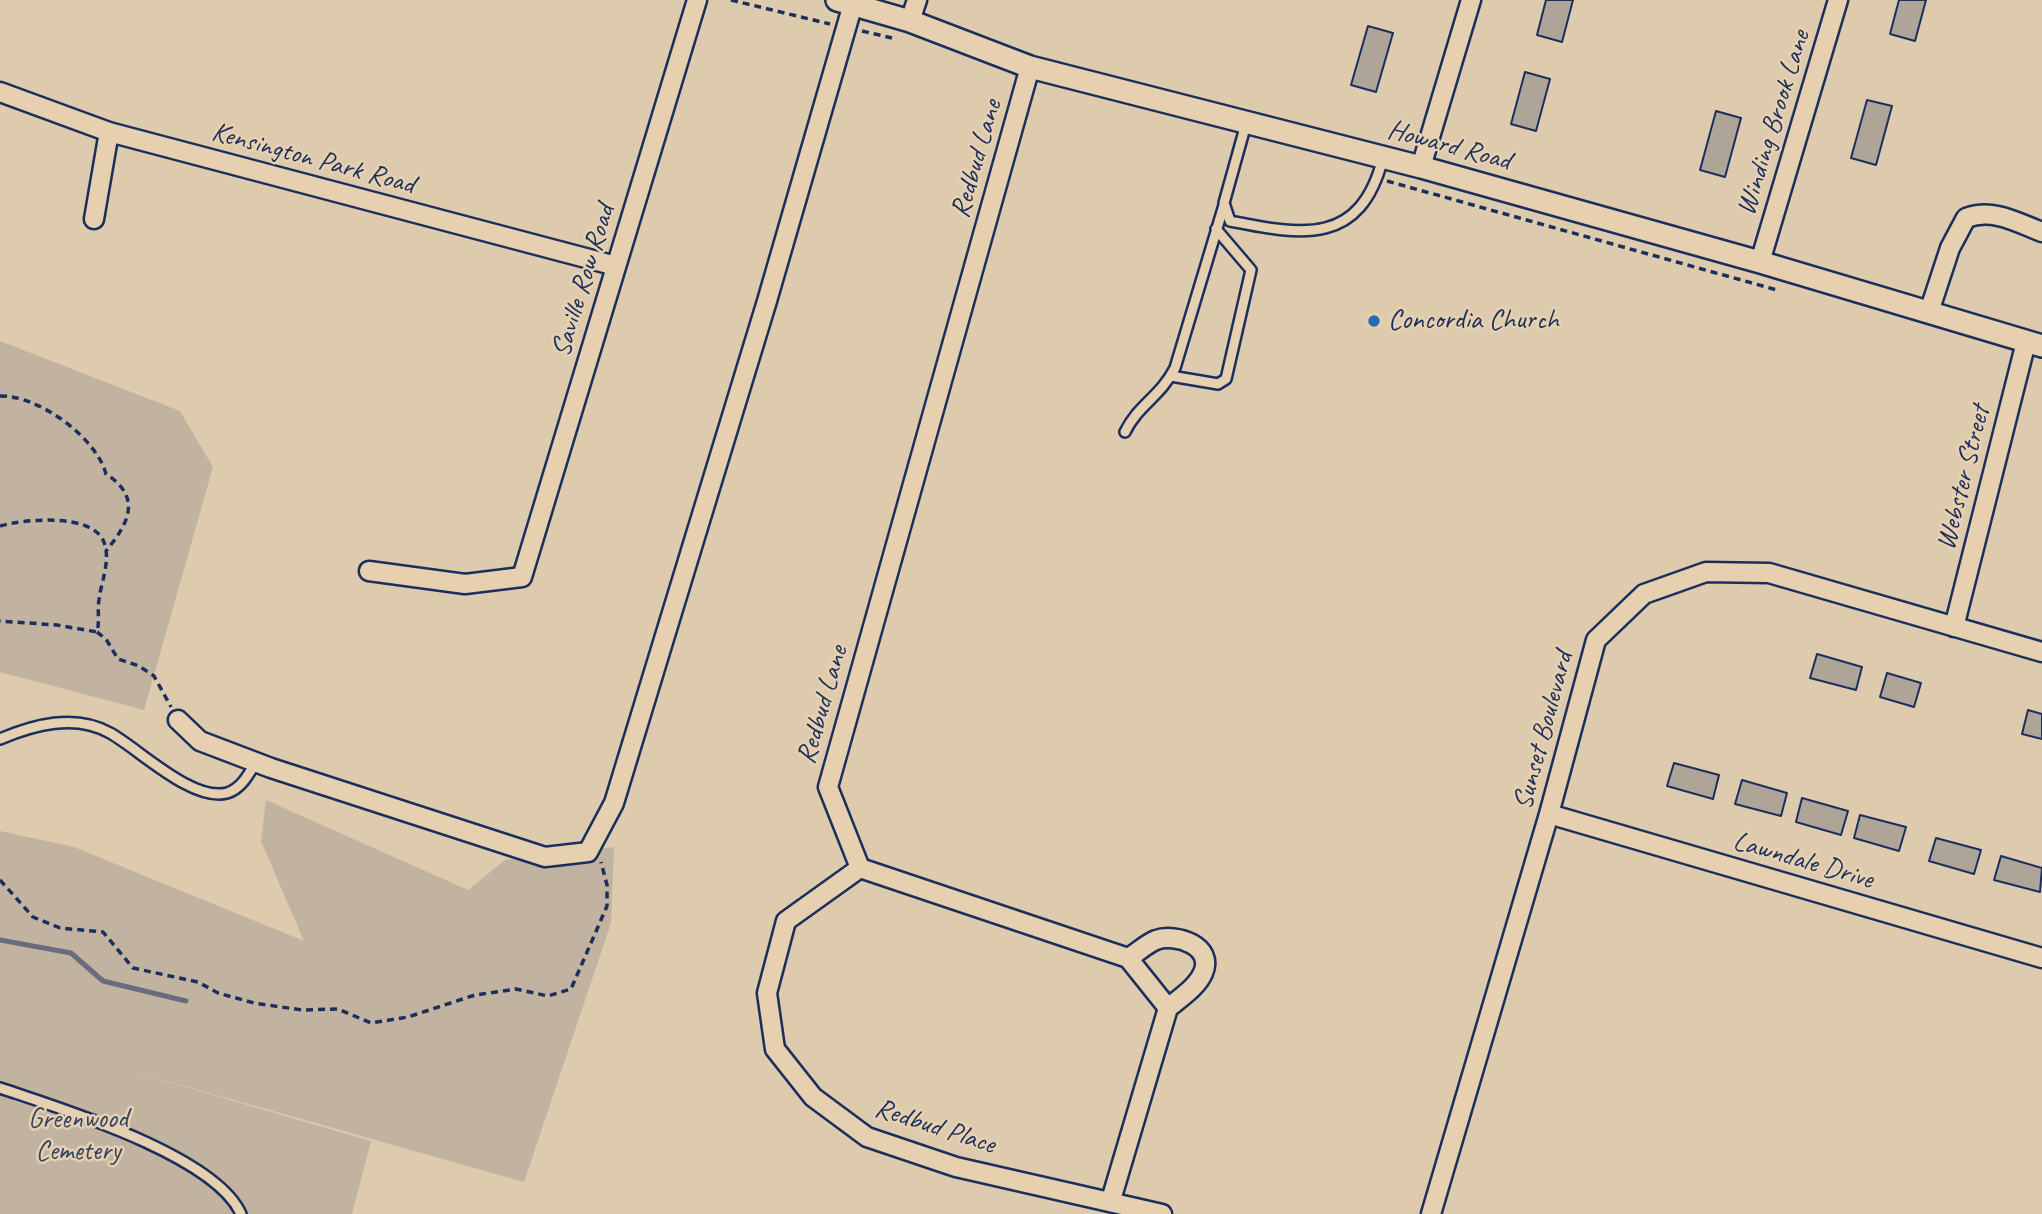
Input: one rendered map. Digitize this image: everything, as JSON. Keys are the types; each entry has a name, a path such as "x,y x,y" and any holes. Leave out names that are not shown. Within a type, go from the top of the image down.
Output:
{"street":[{"name":"Saville Row Road","path":"369,571 466,584 522,577 697,0"},
{"path":"910,21 917,0"},
{"path":"1421,167 1471,0"},
{"name":"Winding Brook Lane","path":"1760,262 1838,0"},
{"path":"178,720 200,741 256,762 545,857 587,852 614,803 771,289 844,2"},
{"name":"Howard Road","path":"844,2 910,21 1030,67 1421,167 1760,262 2034,344"},
{"name":"Redbud Lane","path":"860,868 828,787 1030,67"},
{"name":"Kensington Park Road","path":"0,92 109,132 616,266"},
{"path":"94,219 109,132"},
{"path":"1929,312 1950,248 1966,218 1981,213 1996,214 2042,232"},
{"name":"Webster Street","path":"1954,627 2034,344"},
{"name":"Sunset Boulevard","path":"1431,1214 1549,814 1596,640 1644,594 1706,572 1769,573 2042,652"},
{"name":"Lawndale Drive","path":"1549,814 2042,958"},
{"path":"860,868 1128,958 1168,1008"},
{"name":"Redbud Place","path":"860,868 786,921 767,993 775,1049 813,1097 867,1137 956,1167 1111,1200 1162,1214"},
{"path":"1111,1200 1168,1008 1192,989 1203,973 1205,961 1198,947 1185,939 1157,940 1128,958"}],"lane":[{"path":"1125,432 1131,418 1166,388 1171,376 1246,122"},
{"path":"1224,203 1230,221 1288,232 1321,232 1349,216 1370,196 1383,157"},
{"path":"1171,376 1218,384 1226,379 1251,270 1216,229"},
{"path":"0,739 54,722 83,724 109,732 201,792 228,793 243,782 256,762"},
{"path":"0,1088 132,1134 216,1185 241,1214"}],"path":[{"path":"0,396 18,395 74,427 102,457 106,474 120,483 130,509 125,528 106,551"},
{"path":"0,526 38,519 85,526 103,539 106,551 105,576 98,602 101,618 97,632"},
{"path":"0,621 57,625 97,632 106,639 118,659 139,666 154,676 178,720"},
{"path":"0,880 33,917 60,928 103,932 133,968 198,982 218,993 254,1003 302,1010 338,1009 371,1023 408,1017 475,995 516,989 548,996 571,989 607,906 607,885 599,853 590,844"}],"green space":[{"path":"0,341 180,411 213,467 144,710 0,672"},
{"name":"Greenwood Cemetery","path":"266,800 468,890 505,860 614,847 611,923 524,1182 117,1067 371,1141 352,1214 0,1214 0,831 74,847 304,941 261,841"}],"building":[{"path":"1546,0 1573,0 1562,42 1537,35"},
{"path":"1899,0 1926,0 1915,41 1890,34"},
{"path":"1368,26 1393,33 1376,92 1351,85"},
{"path":"1525,72 1550,79 1536,131 1511,124"},
{"path":"1867,100 1892,106 1876,165 1851,158"},
{"path":"1716,111 1741,118 1725,177 1700,170"},
{"path":"1817,654 1862,667 1856,690 1810,678"},
{"path":"1887,673 1921,683 1914,707 1880,697"},
{"path":"2028,710 2042,714 2042,739 2022,734"},
{"path":"1674,763 1719,775 1713,799 1667,786"},
{"path":"1742,780 1787,793 1781,816 1735,804"},
{"path":"1802,798 1848,811 1841,835 1796,822"},
{"path":"1860,815 1906,827 1899,851 1854,838"},
{"path":"1936,838 1981,850 1974,874 1929,861"},
{"path":"2001,856 2042,868 2040,892 1994,880"}],"waterway":[{"path":"0,940 71,953 103,981 186,1001"}],"place":[{"name":"Concordia Church","path":"1374,321"}]}
